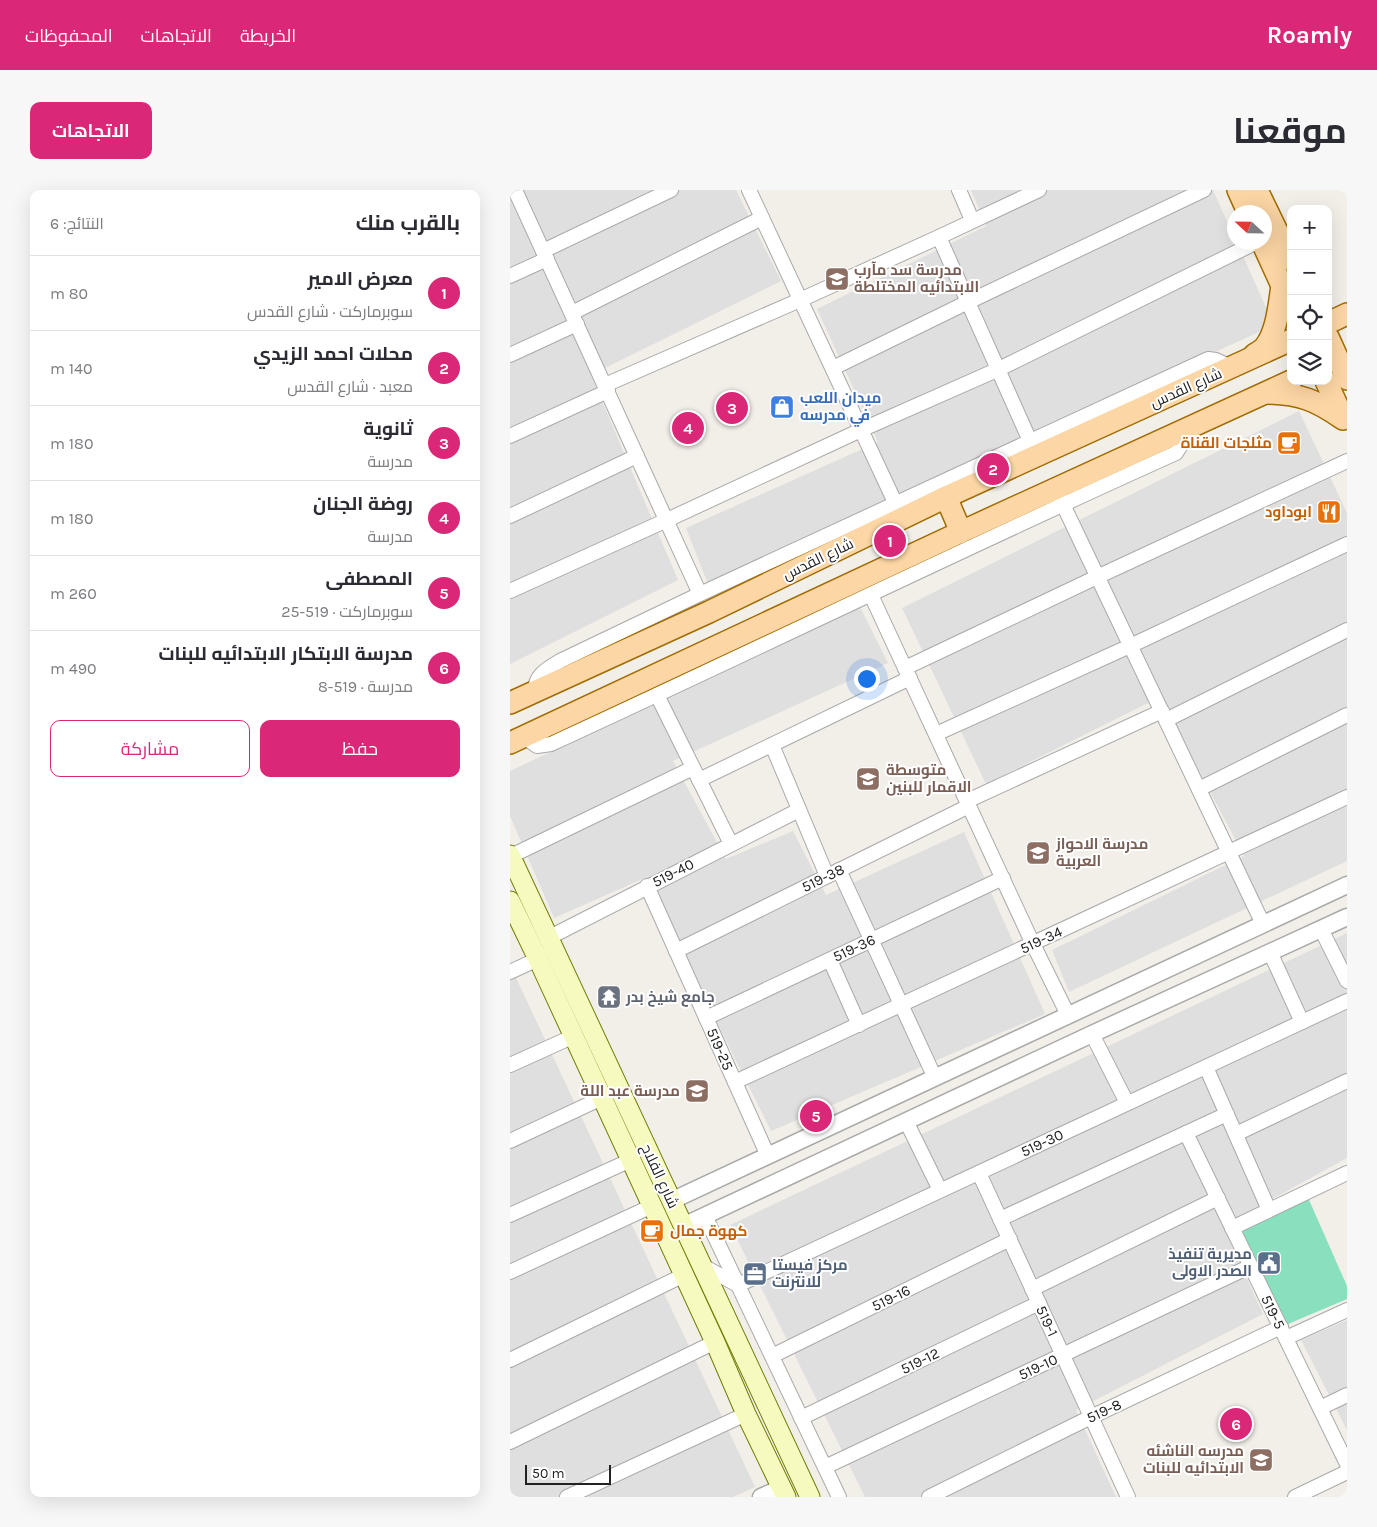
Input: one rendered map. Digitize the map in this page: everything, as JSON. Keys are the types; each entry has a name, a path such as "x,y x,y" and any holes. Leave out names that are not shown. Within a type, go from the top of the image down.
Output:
{"main road":[{"path":"1238,190 1245,205"},
{"path":"1257,190 1287,252"},
{"path":"1266,250 1287,297"},
{"path":"1239,363 1264,349 1276,319 1282,286"},
{"path":"1332,320 1347,314"},
{"path":"1329,340 1347,379"},
{"name":"شارع القدس","path":"510,703 709,612 899,511 946,497 1034,448 1287,342"},
{"path":"515,744 961,532 1059,497 1184,431 1287,383"},
{"path":"1328,385 1345,423"},
{"path":"1267,392 1289,393 1307,398 1327,407 1345,423"},
{"path":"946,497 961,532"},
{"name":"شارع الفلاح","path":"510,856 810,1497"},
{"name":"شارع الفلاح","path":"510,901 783,1492"}],"street":[{"path":"510,276 545,255 671,190"},
{"path":"749,190 899,511"},
{"path":"959,190 972,220"},
{"path":"510,436 606,388 1039,190"},
{"path":"832,368 1204,190"},
{"path":"514,194 545,255 700,594"},
{"path":"510,355 762,218"},
{"path":"535,691 535,685 544,670 560,661 700,594 899,511 1034,448 939,237"},
{"path":"510,591 861,430 999,369 1241,250"},
{"path":"510,516 637,456"},
{"path":"510,856 696,774 772,745 908,673 1097,577 1347,462"},
{"path":"515,744 537,746 551,744 871,595 1059,497 1263,924"},
{"path":"936,734 1130,646 1347,544"},
{"path":"871,595 1068,1016"},
{"name":"519-38","path":"676,951 968,803 1164,716 1347,630"},
{"path":"657,695 731,844"},
{"path":"1199,789 1347,715"},
{"path":"772,745 799,810 872,940 936,1078"},
{"name":"519-34","path":"735,1082 1347,797"},
{"name":"519-40","path":"548,938 799,810"},
{"name":"519-36","path":"706,1018 1003,878"},
{"path":"671,1201 1347,884"},
{"name":"519-25","path":"647,886 768,1156"},
{"path":"683,1226 1092,1034 1347,917"},
{"path":"1321,929 1347,981"},
{"path":"1270,952 1302,1022"},
{"path":"510,972 538,959"},
{"path":"830,960 859,1025"},
{"path":"1106,998 1118,1022"},
{"name":"519-30","path":"738,1285 1347,1001"},
{"path":"1092,1034 1127,1103"},
{"path":"510,1065 574,1036"},
{"path":"1206,1066 1269,1210"},
{"path":"1236,1134 1347,1081"},
{"path":"510,1141 602,1098"},
{"path":"1000,1218 1227,1114"},
{"path":"906,1121 940,1190"},
{"name":"519-5","path":"1186,1133 1347,1464"},
{"path":"510,1215 631,1160"},
{"name":"519-1","path":"979,1173 1091,1417 1122,1495"},
{"path":"1232,1228 1347,1173"},
{"path":"1032,1289 1218,1198"},
{"path":"510,1272 652,1206"},
{"path":"705,1216 839,1497"},
{"name":"519-16","path":"772,1356 1010,1239"},
{"path":"702,1265 738,1285"},
{"name":"519-10","path":"825,1467 1251,1266"},
{"path":"510,1360 684,1275"},
{"name":"519-12","path":"801,1418 1039,1303"},
{"name":"519-8","path":"929,1497 1091,1417 1283,1333 1347,1310"},
{"path":"510,1442 715,1342"},
{"path":"1320,1408 1347,1395"},
{"path":"567,1497 746,1414"},
{"path":"1295,1497 1347,1472"},
{"path":"761,1497 783,1492"}],"shaded area":[{"path":"510,190 736,190 781,281 591,375 678,580 510,664"},
{"path":"971,190 1213,190 1227,221 1227,250 1240,250 1274,325 708,584 686,528 878,442 817,309 986,226"},
{"path":"1299,411 1347,513 1347,861 1069,992 1052,950 1244,856 1160,697 986,784 902,608"},
{"path":"860,607 888,663 673,761 726,859 793,831 826,895 964,832 1045,1014 771,1131 645,878 554,918 510,816 510,771"},
{"path":"1347,933 1347,1158 1223,1226 1263,1314 1076,1410 1116,1497 865,1497 730,1225"},
{"path":"510,965 755,1487 733,1497 510,1497"},
{"path":"1347,1320 1347,1430 1301,1340"}],"green space":[{"path":"1306,1193 1347,1286 1347,1299 1281,1327 1232,1228"}],"place":[{"name":"مدرسة سد مآرب الابتدائيه المختلطة","path":"837,279"},
{"name":"ميدان اللعب في مدرسه","path":"782,407"},
{"name":"ثانوية","path":"732,408"},
{"name":"روضة الجنان","path":"688,428"},
{"name":"مثلجات القناة","path":"1289,443"},
{"name":"محلات احمد الزيدي","path":"993,469"},
{"name":"ابوداود","path":"1329,512"},
{"name":"معرض الامير","path":"890,541"},
{"name":"متوسطة الاقمار للبنين","path":"868,779"},
{"name":"مدرسة الاحواز العربية","path":"1038,853"},
{"name":"جامع شيخ بدر","path":"609,997"},
{"name":"مدرسة عبد اللة","path":"697,1091"},
{"name":"المصطفى","path":"816,1116"},
{"name":"كهوة جمال","path":"652,1231"},
{"name":"مديرية تنفيذ الصدر الاولى","path":"1269,1263"},
{"name":"مركز فيستا للانترنت","path":"755,1274"},
{"name":"مدرسة الابتكار الابتدائيه للبنات","path":"1236,1424"},
{"name":"مدرسه الناشئه الابتدائيه للبنات","path":"1261,1460"}]}
